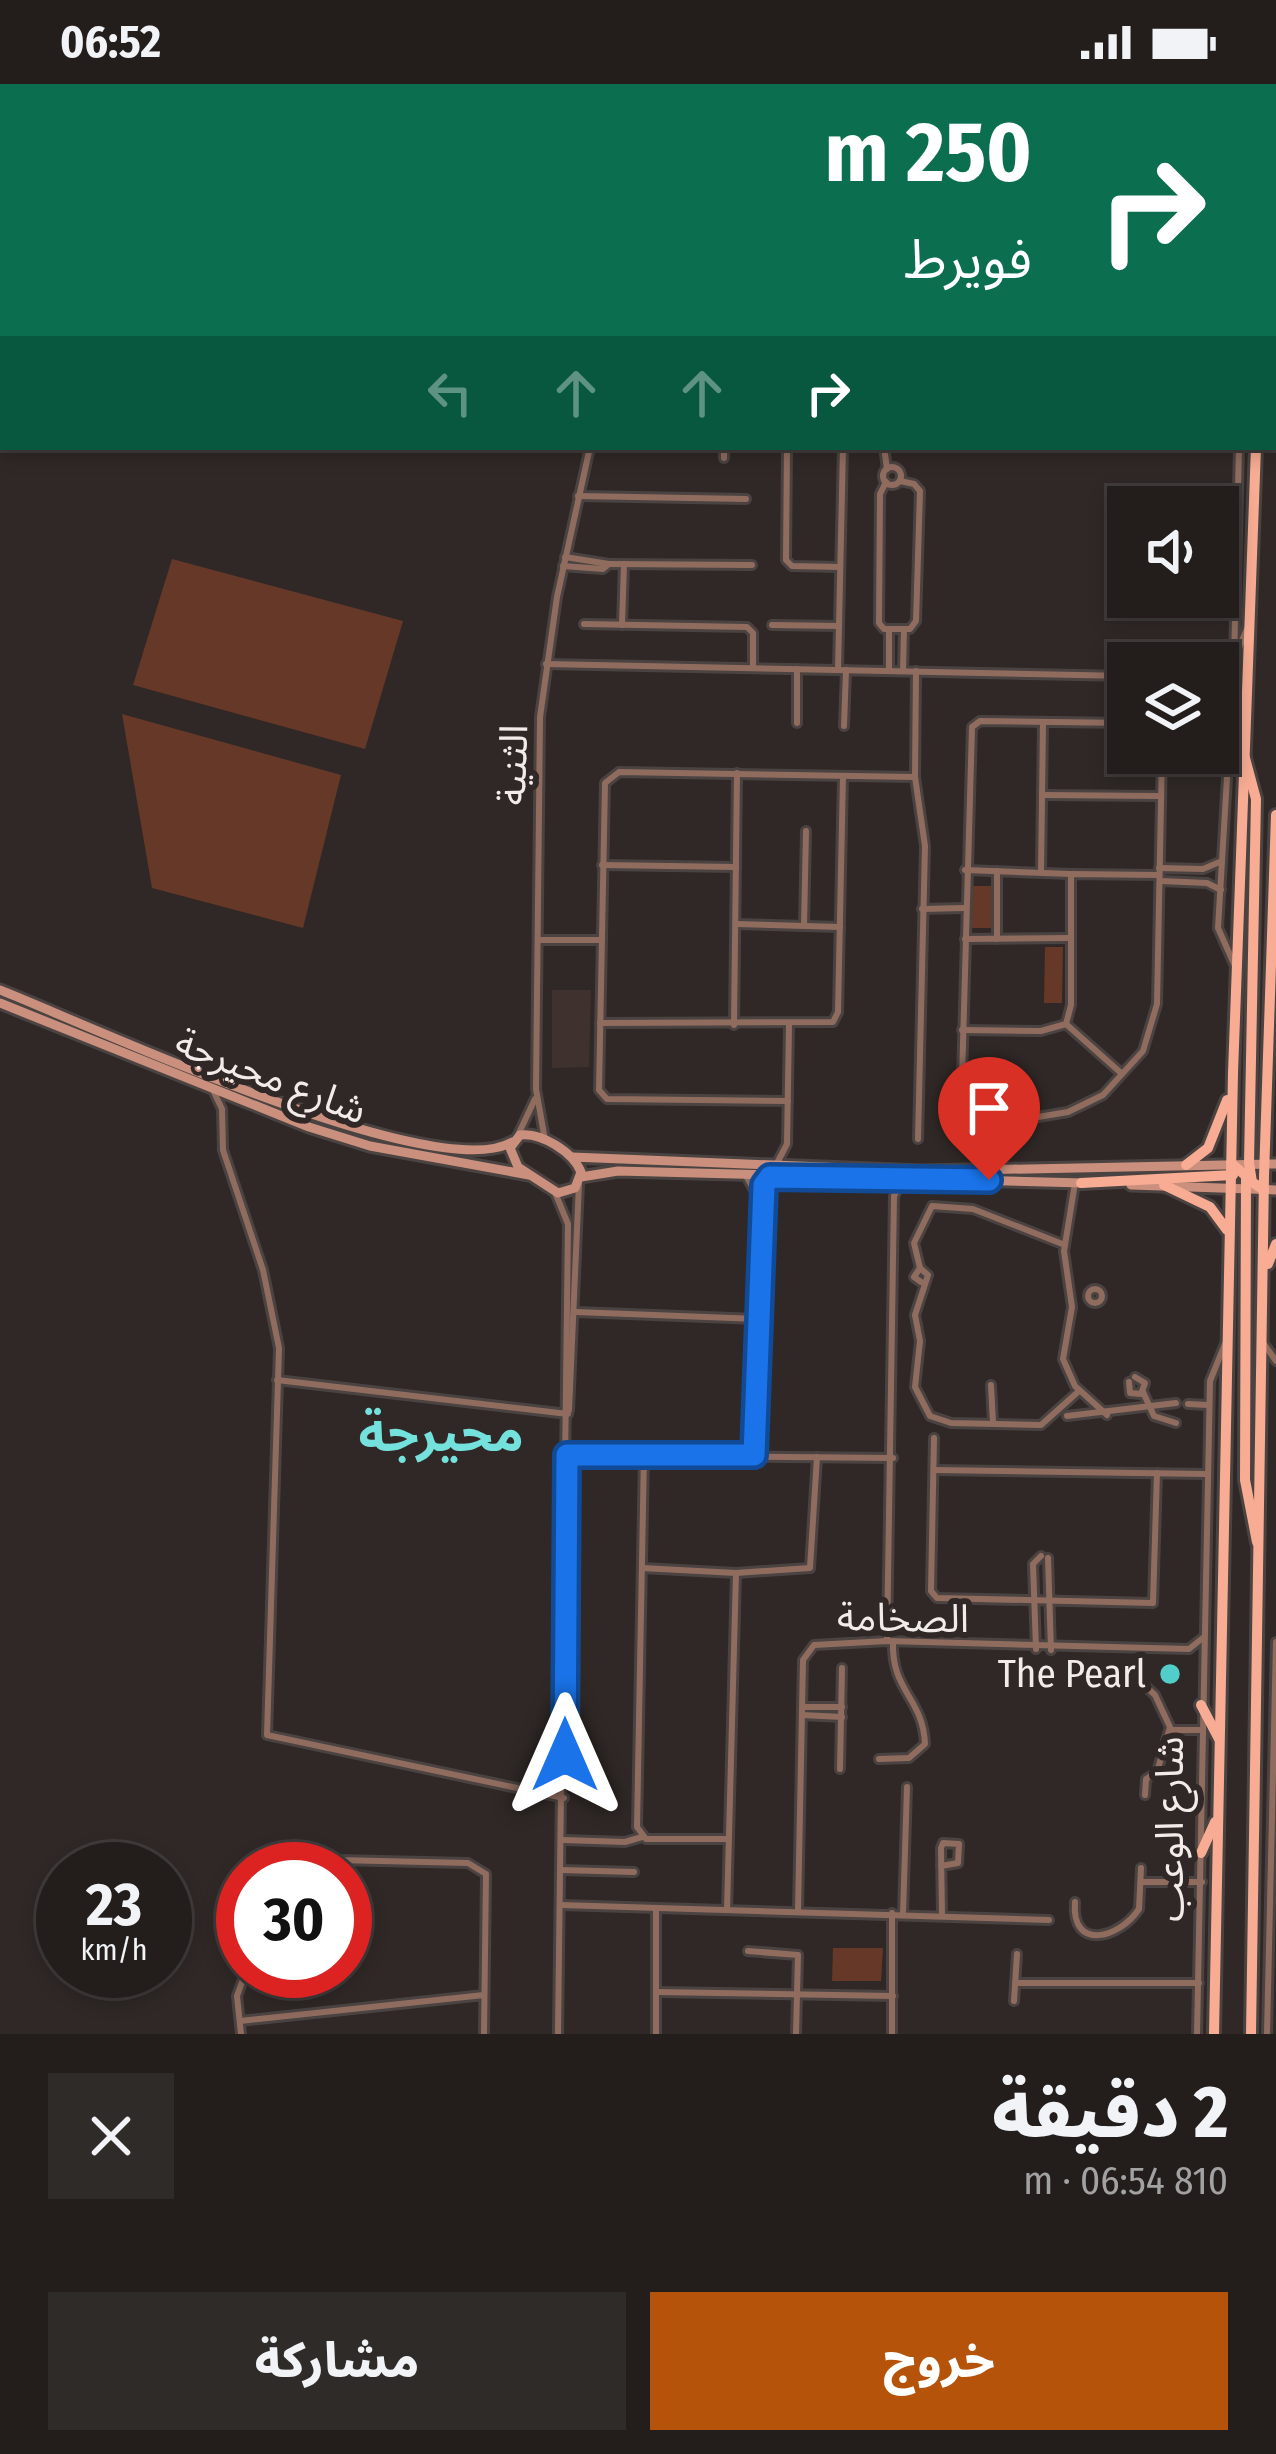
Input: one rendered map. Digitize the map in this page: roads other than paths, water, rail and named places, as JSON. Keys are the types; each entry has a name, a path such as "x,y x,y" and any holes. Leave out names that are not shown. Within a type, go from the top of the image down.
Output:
{"main road":[{"name":"شارع الوعب","path":"1214,2034 1232,1073 1256,450"},
{"path":"1244,755 1256,799 1264,1273 1251,2034"},
{"path":"1260,1550 1245,1480 1259,1176 1274,989 1276,815"},
{"path":"1186,1166 1202,1155 1217,1131 1232,1073"},
{"path":"1268,1098 1276,1118"},
{"path":"1231,1176 1259,1176"},
{"path":"1078,1183 1259,1176"},
{"path":"1163,1185 1217,1212 1230,1248"},
{"path":"1264,1273 1276,1244"},
{"path":"1201,1705 1220,1742"},
{"path":"1201,1853 1219,1814"}],"street":[{"name":"الثنية","path":"545,1140 536,1089 538,743 546,664 589,450"},
{"path":"724,450 724,458"},
{"path":"787,450 786,560 792,566 840,568"},
{"path":"843,450 839,626 844,726"},
{"path":"884,450 879,623 904,629 916,621 920,496 914,484 886,482"},
{"name":"شارع الوعب","path":"1234,642 1239,450"},
{"path":"887,469 898,470 900,481"},
{"path":"578,496 746,499"},
{"path":"564,562 603,569 609,564 752,565"},
{"path":"622,625 624,564"},
{"path":"1239,648 1250,620"},
{"path":"584,624 747,626 753,632 753,668"},
{"path":"772,625 839,626"},
{"path":"889,629 889,670"},
{"path":"903,671 904,629"},
{"path":"546,664 1107,675"},
{"path":"797,669 797,723"},
{"path":"916,670 915,777 925,846 918,1139"},
{"path":"1107,723 980,722 972,727 964,870 963,1114 1054,1116 1103,1095 1143,1051 1155,1018 1161,774"},
{"path":"1041,872 1043,724"},
{"path":"734,1025 737,773"},
{"name":"شارع الوعب","path":"1227,774 1219,934 1237,969"},
{"path":"788,1101 607,1099 598,1084 604,786 612,775 915,777"},
{"path":"599,1023 826,1026 838,1016 843,776"},
{"path":"1042,795 1159,796"},
{"path":"804,926 806,831"},
{"path":"964,870 1159,875 1222,862"},
{"path":"602,865 736,867"},
{"path":"997,871 997,939"},
{"path":"1066,1024 1071,874"},
{"path":"1159,875 1221,890"},
{"path":"922,909 964,908"},
{"path":"735,924 840,927"},
{"path":"964,939 1070,938"},
{"path":"537,940 601,940"},
{"name":"شارع محيرجة","path":"0,990 370,1146 529,1175"},
{"name":"شارع محيرجة","path":"0,1003 211,1086 238,1090 367,1133 481,1153 530,1133 545,1140"},
{"path":"1066,1024 1120,1073"},
{"path":"962,1030 1041,1031 1066,1024"},
{"path":"789,1025 787,1144 794,1159 806,1167"},
{"path":"211,1086 222,1121 223,1150 267,1290 279,1348 267,1735 564,1798"},
{"name":"الثنية","path":"514,1140 530,1115 536,1089"},
{"path":"222,1121 238,1090"},
{"path":"514,1140 512,1162 552,1190 570,1191 580,1180 618,1171 746,1177 806,1167 921,1172 1186,1166 1231,1176"},
{"path":"545,1140 572,1157 878,1178 1163,1185 1231,1176"},
{"path":"754,1455 762,1203 771,1171 787,1144"},
{"path":"568,1414 580,1180 572,1157"},
{"path":"746,1177 762,1203"},
{"path":"878,1178 894,1196"},
{"path":"879,1759 909,1758 925,1744 921,1714 893,1675 890,1641 894,1196 903,1178"},
{"path":"1078,1183 1065,1245 1072,1292 1063,1359 1079,1391 1107,1415"},
{"path":"552,1190 568,1224 558,2034"},
{"path":"1065,1245 973,1210 932,1206 914,1243 920,1268 928,1275 921,1282 915,1315 920,1341 915,1387 919,1403 934,1419 992,1424 1046,1423 1079,1391"},
{"path":"1072,1292 1088,1295"},
{"path":"574,1312 758,1319"},
{"name":"شارع الوعب","path":"1197,2034 1209,1406 1213,1364 1228,1342"},
{"path":"1262,1342 1276,1361"},
{"path":"277,1380 568,1414"},
{"path":"1143,1392 1132,1394 1132,1380 1145,1383 1143,1392 1158,1418 1176,1423"},
{"path":"991,1384 992,1424"},
{"path":"893,1387 915,1387"},
{"path":"1066,1416 1107,1415 1176,1403"},
{"path":"1188,1404 1209,1406"},
{"path":"934,1438 932,1596 1154,1601 1156,1473"},
{"path":"641,1837 637,1784 644,1454"},
{"path":"567,1455 892,1458"},
{"path":"642,1568 736,1573 810,1568 817,1457"},
{"path":"933,1470 1207,1474"},
{"path":"1036,1649 1033,1564 1045,1557 1052,1601 1051,1650"},
{"path":"727,1910 736,1573"},
{"path":"1204,1637 1189,1649 1204,1662"},
{"name":"الصخامة","path":"798,1911 803,1660 814,1645 890,1641 1051,1650 1189,1649"},
{"path":"1268,2034 1276,1642"},
{"path":"840,1769 842,1668"},
{"path":"1140,1681 1155,1695 1170,1730 1157,1772 1146,1779 1144,1795"},
{"path":"802,1711 842,1712"},
{"path":"1170,1730 1200,1730"},
{"path":"903,1913 907,1787"},
{"path":"563,1840 728,1839"},
{"path":"941,1867 958,1863 961,1845 943,1843 941,1867 942,1915"},
{"path":"372,1861 468,1863 481,1869 489,1881 484,2034"},
{"path":"1075,1902 1075,1921 1083,1932 1108,1936 1137,1912 1142,1868"},
{"path":"561,1870 634,1872"},
{"path":"1141,1882 1202,1882"},
{"path":"560,1905 1049,1920"},
{"path":"656,1908 656,2034"},
{"path":"892,1913 892,2034"},
{"path":"748,1951 797,1954 796,2034"},
{"path":"1014,2001 1017,1954"},
{"path":"1268,1958 1276,1971 1268,1986"},
{"path":"1015,1983 1198,1983"},
{"path":"658,1992 893,1996"},
{"path":"240,2021 484,1995"},
{"path":"237,1998 242,2034"}],"place":[{"name":"The Pearl","path":"1170,1674"}],"district":[{"name":"محيرجة","path":"441,1434"}]}
